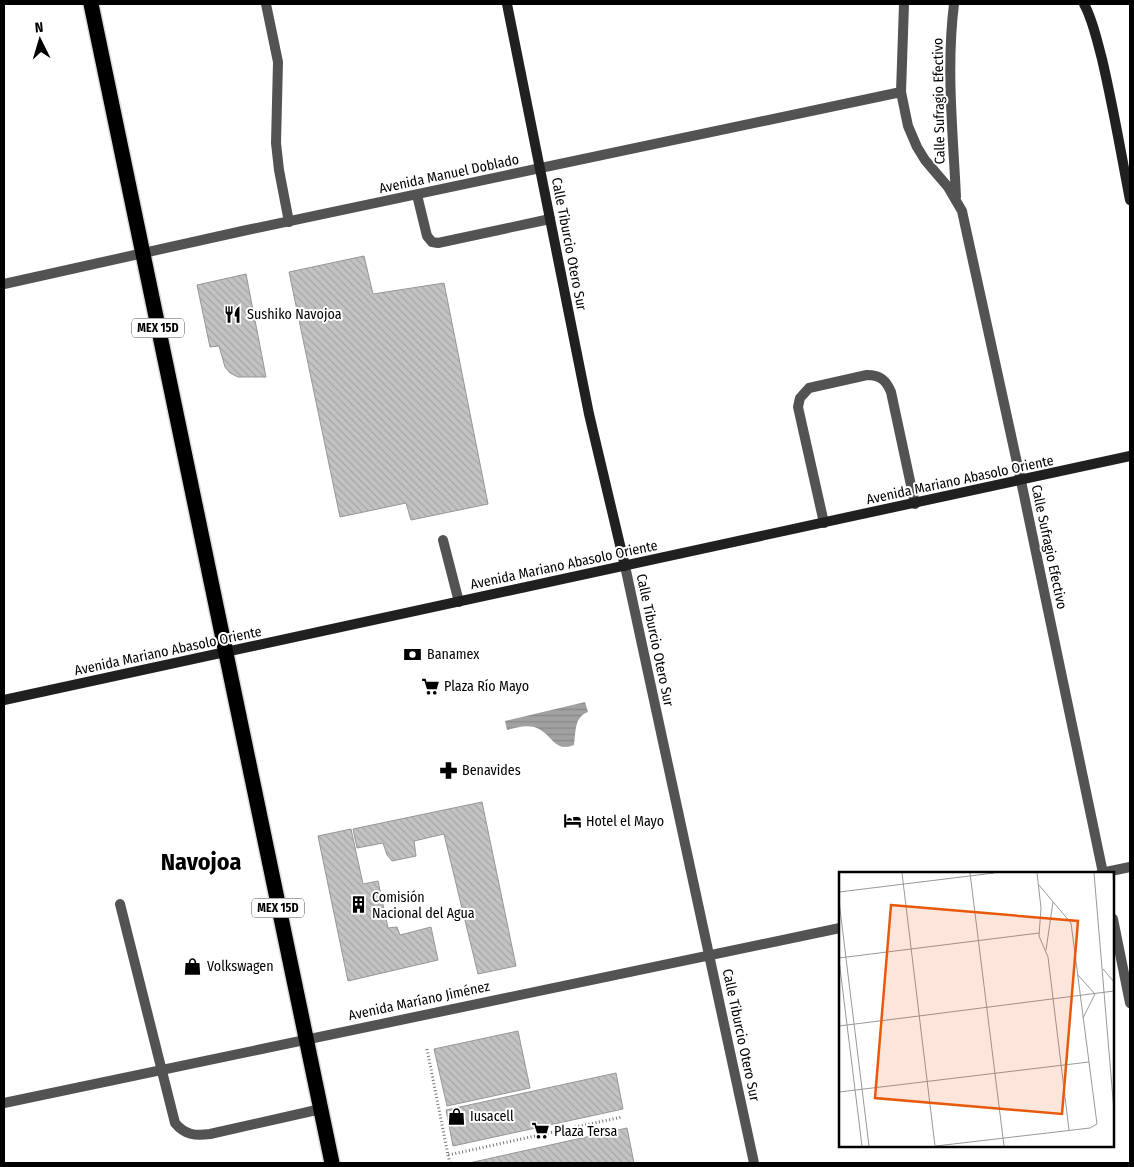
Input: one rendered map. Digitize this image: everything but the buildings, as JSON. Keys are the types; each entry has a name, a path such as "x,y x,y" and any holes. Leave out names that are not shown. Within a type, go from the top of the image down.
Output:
{"highway":[{"name":"MEX 15D","path":"91,4 332,1163"}],"street":[{"path":"266,4 278,62 276,143 289,222"},
{"name":"Calle Tiburcio Otero Sur","path":"507,4 589,414 625,566 754,1163"},
{"name":"Calle Sufragio Efectivo","path":"904,4 901,92 908,126 925,160 956,198 962,211 1022,481 1102,872"},
{"name":"Calle Sufragio Efectivo","path":"954,4 951,96 956,198"},
{"path":"1084,4 1098,42 1130,200"},
{"name":"Avenida Manuel Doblado","path":"4,284 901,92"},
{"path":"417,195 427,236 432,242 438,243 550,219"},
{"path":"824,523 798,407 800,398 809,388 867,375 875,375 882,378 887,383 891,392 915,504"},
{"name":"Avenida Mariano Abasolo Oriente","path":"4,700 1022,481 1130,456"},
{"path":"443,540 459,602"},
{"path":"1107,872 1130,867"},
{"path":"120,904 175,1123 188,1134 199,1136 320,1108"},
{"path":"1114,924 1130,1003"},
{"name":"Avenida Maríano Jiménez","path":"4,1102 839,928"}],"path":[{"path":"427,1049 450,1163"},
{"path":"448,1155 622,1117"}],"shaded area":[{"path":"585,702 588,712 583,714 578,721 574,745 567,747 557,744 545,733 531,726 507,730 505,721"}],"place":[{"name":"Sushiko Navojoa","path":"233,314"},
{"name":"Banamex","path":"413,654"},
{"name":"Plaza Río Mayo","path":"430,686"},
{"name":"Benavides","path":"448,770"},
{"name":"Hotel el Mayo","path":"572,821"},
{"name":"Comisión Nacional del Agua","path":"358,905"},
{"name":"Volkswagen","path":"193,966"},
{"name":"Iusacell","path":"456,1116"},
{"name":"Plaza Tersa","path":"540,1131"}],"district":[{"name":"Navojoa","path":"201,862"}]}
